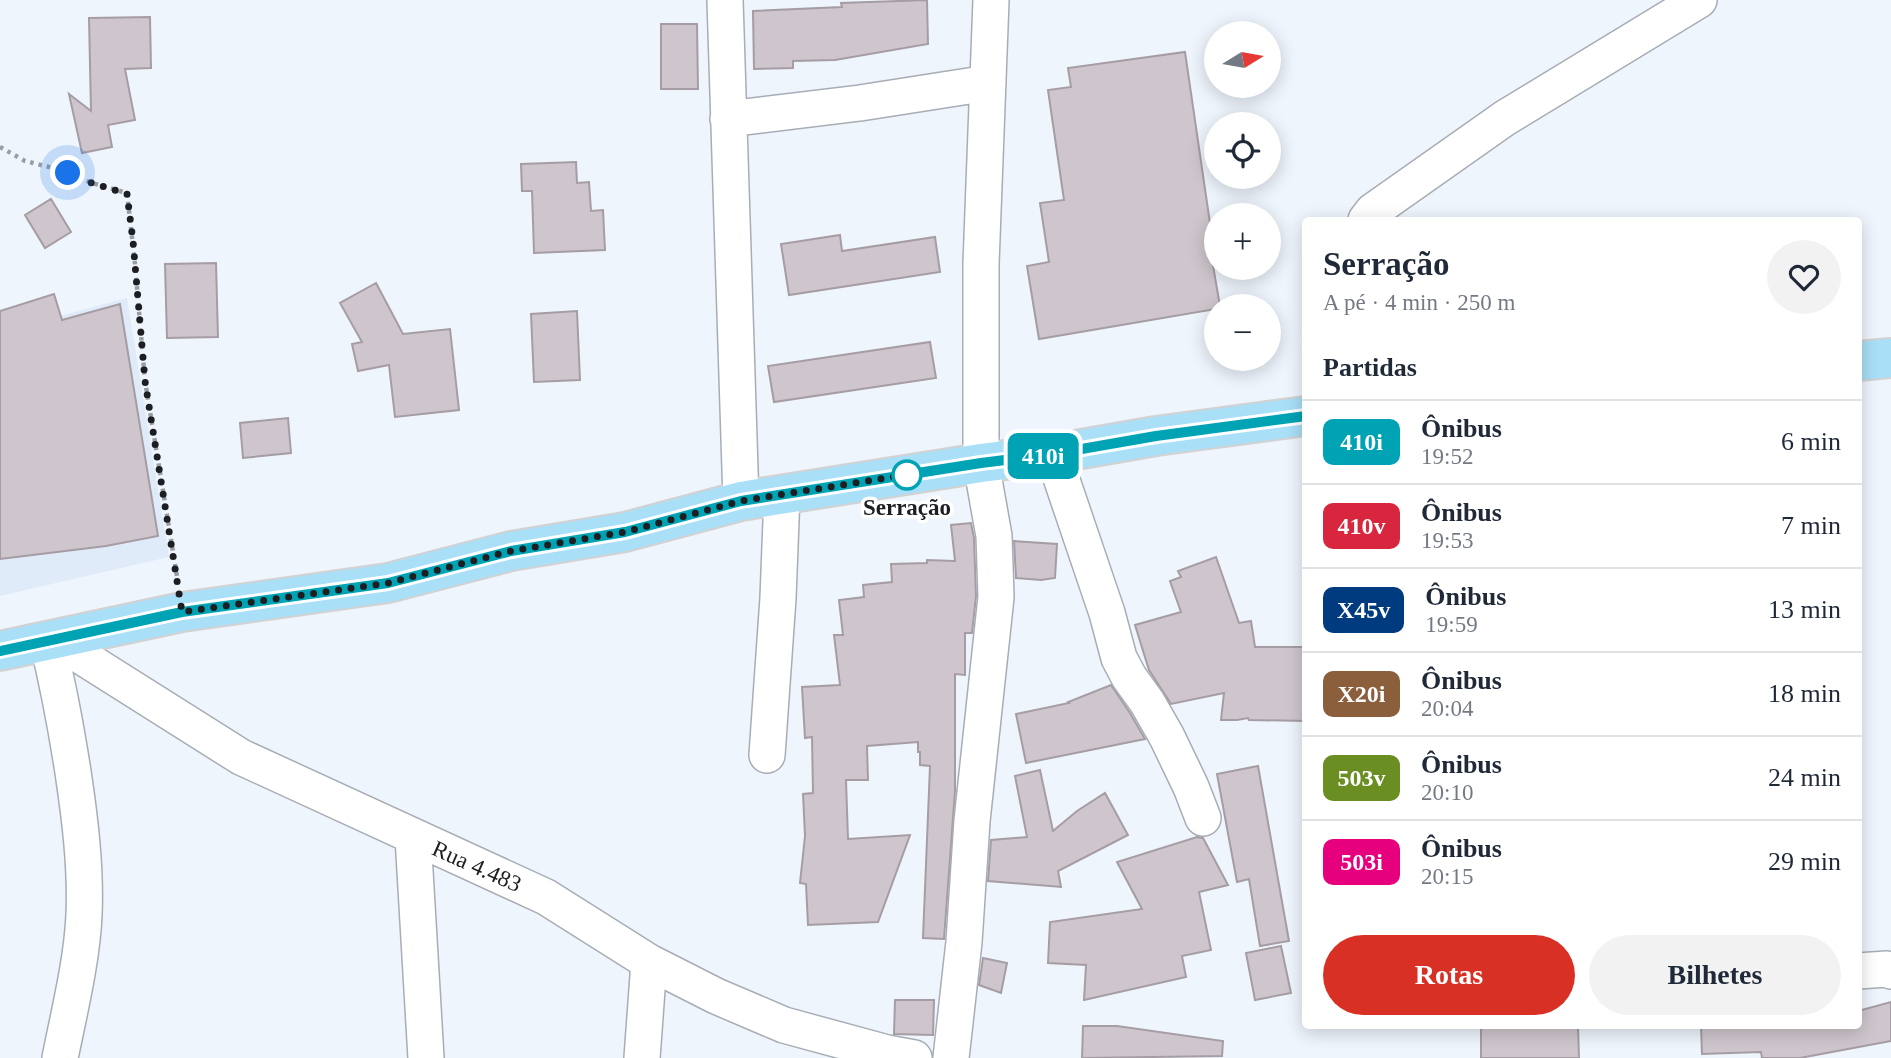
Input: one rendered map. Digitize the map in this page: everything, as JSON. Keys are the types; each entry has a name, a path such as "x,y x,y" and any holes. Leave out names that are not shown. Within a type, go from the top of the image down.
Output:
{"main road":[{"path":"1862,361 1891,358"},
{"path":"0,650 182,612 388,583 511,551 625,532 741,501 1156,436 1302,417"}],"street":[{"path":"725,0 741,501"},
{"path":"951,1058 964,942 972,821 996,597 994,536 981,463 981,264 991,0"},
{"path":"1368,217 1373,211 1506,118 1699,0"},
{"path":"728,119 860,103 988,83"},
{"path":"1053,454 1119,658 1167,737 1203,818"},
{"path":"767,755 782,495"},
{"path":"51,639 70,751 84,865 84,917 60,1058"},
{"name":"Rua 4.483","path":"51,639 241,757 546,897 649,962 716,996 784,1025 896,1056"},
{"path":"413,838 426,1058"},
{"path":"642,1058 649,962"},
{"path":"1862,971 1891,971"}],"path":[{"path":"0,147 25,161 127,194 145,381 182,612"}],"shaded area":[{"path":"127,298 169,557 0,596 0,332"}],"building":[{"path":"927,0 928,44 835,60 793,61 793,68 754,69 753,11 842,7 841,3"},
{"path":"150,17 151,68 125,69 135,120 108,125 112,147 82,153 69,94 91,111 89,18"},
{"path":"661,24 697,24 698,89 661,89"},
{"path":"1185,52 1207,203 1204,203 1204,280 1215,280 1218,294 1204,294 1204,311 1039,339 1027,266 1049,262 1040,203 1064,200 1048,90 1071,87 1068,68"},
{"path":"576,162 577,183 589,182 591,211 603,210 605,250 534,253 532,191 522,191 521,164"},
{"path":"51,199 71,232 45,248 25,215"},
{"path":"840,235 842,251 935,237 940,272 789,295 781,244"},
{"path":"216,263 218,337 167,338 165,264"},
{"path":"376,283 403,334 450,329 459,410 395,417 389,365 358,371 352,344 362,342 340,303"},
{"path":"54,294 62,320 120,304 158,536 106,546 0,559 0,311"},
{"path":"577,311 580,380 534,382 531,314"},
{"path":"930,342 936,378 774,402 768,366"},
{"path":"288,418 291,453 243,458 240,423"},
{"path":"971,523 976,596 972,633 965,633 965,675 955,674 955,791 944,939 923,938 930,766 920,765 918,742 867,746 868,780 846,780 848,839 910,835 878,922 808,925 806,884 800,883 805,836 803,794 813,793 812,737 805,738 802,687 840,685 834,635 843,635 839,600 864,597 863,585 892,582 891,564 927,563 927,560 955,561 951,525"},
{"path":"1014,541 1057,544 1055,578 1016,578"},
{"path":"1216,557 1239,623 1251,621 1255,647 1302,647 1302,721 1248,718 1221,720 1224,693 1171,704 1149,670 1135,625 1181,612 1170,581 1181,577 1178,571"},
{"path":"1111,685 1145,739 1026,763 1016,714 1069,703"},
{"path":"1258,766 1289,941 1260,946 1249,879 1237,882 1217,774"},
{"path":"1040,770 1053,831 1105,793 1128,835 1058,871 1061,887 988,881 991,840 1027,837 1015,776"},
{"path":"1197,837 1203,838 1228,885 1199,892 1211,950 1182,956 1186,977 1084,1000 1086,965 1048,963 1050,922 1142,909 1117,862"},
{"path":"1281,946 1291,993 1255,1000 1246,953"},
{"path":"983,958 1007,963 1001,993 979,985"},
{"path":"895,1000 934,1000 933,1035 894,1034"},
{"path":"1891,1002 1891,1041 1800,1058 1762,1058 1761,1052 1702,1054 1701,1029 1862,1029 1862,1010"},
{"path":"1083,1026 1117,1026 1223,1041 1222,1056 1082,1058"},
{"path":"1481,1029 1578,1029 1579,1058 1481,1058"}],"bus line":[{"name":"410i","path":"0,651 182,612 388,583 511,551 625,532 741,501 1156,436 1302,417"}],"place":[{"name":"Serração","path":"907,475"}],"route":[{"path":"68,173 127,194 145,381 182,612 388,583 511,551 625,532 741,501 917,473 907,475"}]}
